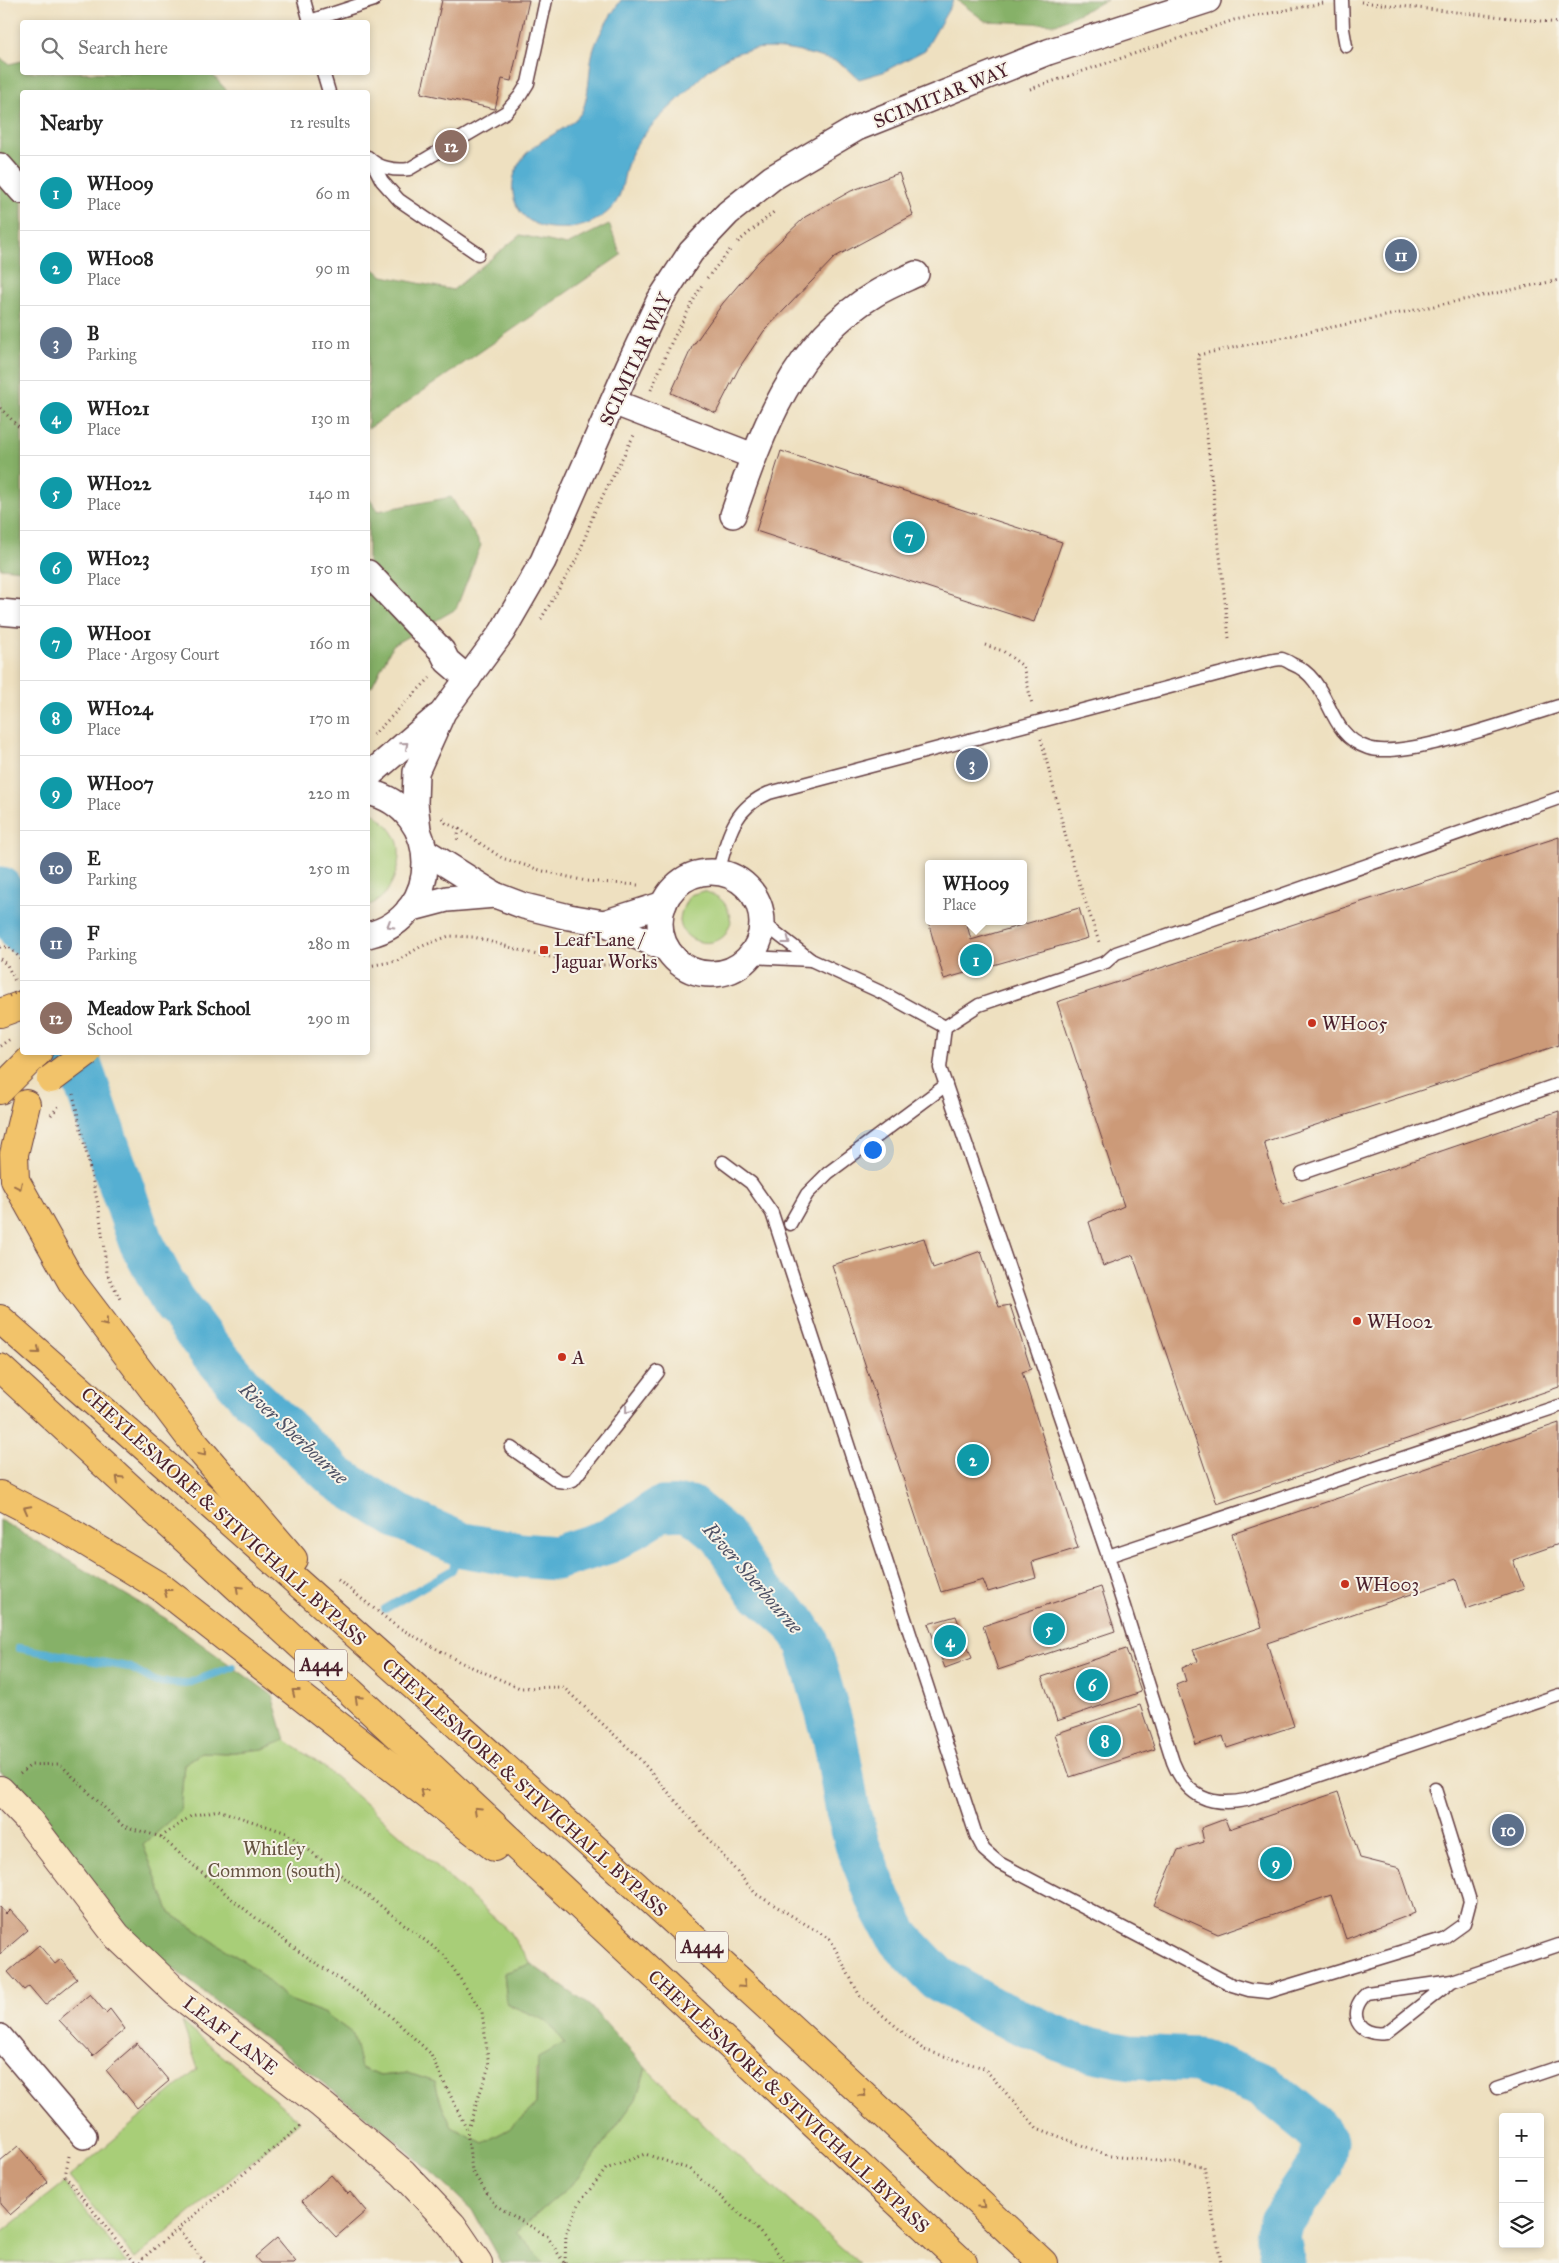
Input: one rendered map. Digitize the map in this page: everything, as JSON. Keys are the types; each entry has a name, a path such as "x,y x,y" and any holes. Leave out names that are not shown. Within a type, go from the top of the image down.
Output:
{"highway":[{"path":"0,1090 35,1055"},
{"path":"0,1132 26,1104 61,1082 84,1055"},
{"path":"26,1104 14,1154 15,1180 72,1282 194,1442 357,1634"},
{"name":"CHEYLESMORE & STIVICHALL BYPASS","path":"0,1319 357,1634 916,2142 1043,2263"},
{"name":"CHEYLESMORE & STIVICHALL BYPASS","path":"0,1368 963,2263"},
{"path":"0,1495 58,1525 162,1588 641,1962"}],"street":[{"name":"SCIMITAR WAY","path":"443,712 502,632 543,562 659,301 692,252 728,213 772,178 857,128 1048,52 1208,0"},
{"path":"0,166 20,189"},
{"path":"733,515 753,456 774,406 809,352 827,331 875,294 916,274"},
{"path":"613,402 753,456"},
{"path":"370,575 442,651 447,661 468,679"},
{"path":"0,612 20,614"},
{"path":"370,774 443,712"},
{"path":"370,934 390,926 409,909 419,893 424,878 421,840 415,803 416,772 443,712"},
{"path":"370,793 382,796 396,804 409,816 421,840 453,869 495,895 542,910 604,923 666,949"},
{"path":"718,873 738,880 749,890 758,904 762,922 759,941 749,957 735,968 718,974 708,975 685,968 666,949 660,932 664,904 671,892 681,882 699,874 718,873"},
{"path":"409,909 447,899 495,895"},
{"path":"604,923 664,904"},
{"name":"LEAF LANE","path":"1,1790 26,1817 117,1936 177,1993 322,2105 403,2173 452,2225 478,2263"},
{"path":"0,2037 80,2131"}],"lane":[{"path":"304,0 309,20"},
{"path":"316,20 374,0"},
{"path":"370,159 384,167 398,170 410,169 506,112 528,83 546,0"},
{"path":"1342,1 1346,46"},
{"path":"324,75 328,90"},
{"path":"370,159 382,181 399,200 478,254"},
{"path":"718,873 729,834 740,812 756,799 796,785 1282,659 1303,668 1318,684 1336,723 1350,739 1368,748 1384,751 1468,734 1559,706"},
{"path":"945,1027 980,1005 1106,962 1116,952 1559,798"},
{"path":"762,922 811,960 887,995 945,1027"},
{"path":"749,957 811,960"},
{"path":"945,1027 940,1068 1108,1556 1177,1773 1192,1792 1212,1801 1222,1803 1246,1800 1559,1695"},
{"path":"790,1224 807,1194 828,1173 946,1084"},
{"path":"1302,1173 1559,1084"},
{"path":"723,1162 751,1184 772,1213 976,1835 984,1850 999,1863 1232,1985 1249,1990 1268,1992 1443,1939 1464,1924 1470,1901 1435,1789"},
{"path":"511,1448 558,1480 566,1482 573,1480 658,1372"},
{"path":"1108,1556 1559,1406"},
{"path":"1452,1981 1386,2033 1375,2035 1365,2031 1358,2024 1355,2013 1358,2001 1367,1994 1452,1981 1559,1945"},
{"path":"1497,2088 1559,2068"}],"path":[{"path":"1025,91 1234,20 1342,1 1559,23"},
{"path":"537,624 578,557 594,513 642,414 672,341 706,279 736,244 780,207"},
{"path":"1229,638 1198,355 1559,280"},
{"path":"0,408 20,428"},
{"path":"985,645 1003,651 1023,666 1072,861 1106,962"},
{"path":"370,739 447,661"},
{"path":"440,811 446,823 459,829 502,858 586,882 638,884"},
{"path":"453,869 459,829"},
{"path":"370,966 397,961 420,947 449,936 474,937 537,955 603,965 635,963"},
{"path":"0,947 9,947 20,958"},
{"path":"0,959 8,965 15,1002"},
{"path":"61,1082 99,1209 107,1273 125,1307"},
{"path":"336,1578 396,1626 460,1662 520,1688 563,1687 637,1756 756,1894 830,1939 860,1996 924,2050 984,2068 1037,2128 1110,2156 1204,2166 1221,2263"},
{"path":"1,1790 31,1765 60,1764 123,1826 161,1837 233,1900 294,1948 383,2008 430,2053 468,2130 472,2171 495,2205 547,2236 564,2263"},
{"path":"161,1837 191,1816 218,1810 287,1833 445,1956 482,2012 489,2066 468,2130"},
{"path":"140,2263 143,2258 179,2230 301,2126 322,2105"},
{"path":"80,2131 65,2176 135,2263"},
{"path":"564,2263 566,2233 580,2202 606,2169 646,2154 689,2169 755,2227 787,2263"},
{"path":"179,2230 206,2263"}],"green space":[{"path":"957,0 1107,0 1056,24 985,21"},
{"path":"0,58 9,64 20,61 20,75 213,75 226,90 20,90 20,570 0,568"},
{"path":"609,224 621,255 370,428 370,266 383,276 453,290 520,235 567,245"},
{"path":"451,497 481,545 456,609 393,645 370,687 370,500 378,511"},
{"path":"370,811 388,826 397,840 399,848 399,858 394,878 383,896 370,904"},
{"path":"704,891 716,896 726,905 731,922 724,936 718,940 704,943 686,934 682,928 680,918 690,895"},
{"path":"0,1520 165,1618 272,1695 285,1740 263,1749 226,1753 203,1752 184,1764 180,1812 143,1845 170,1913 254,1968 287,1999 326,2014 353,2034 361,2068 380,2076 408,2073 435,2082 442,2106 452,2127 483,2143 509,2129 536,2105 538,2057 564,2043 547,2021 507,2004 504,1973 531,1964 590,2006 646,2068 636,2099 578,2179 516,2232 544,2263 501,2263 472,2210 382,2128 153,1953 124,1925 90,1877 24,1792 0,1772"},
{"name":"Whitley Common (south)","path":"285,1740 324,1767 508,1930 531,1964 504,1973 507,2004 547,2021 564,2043 536,2070 536,2105 509,2129 483,2143 452,2128 442,2106 435,2082 408,2073 380,2076 361,2068 353,2034 326,2014 287,1999 254,1968 170,1913 143,1845 180,1812 184,1764 203,1752 226,1753 263,1749"},
{"path":"182,2022 300,2121 135,2259 69,2177 198,2069"},
{"path":"646,2068 714,2135 859,2263 544,2263 516,2232 578,2179 636,2099"},
{"path":"64,2183 127,2263 0,2263 0,2234"}],"water":[{"path":"621,0 954,0 925,50 883,72 859,79 846,67 837,62 784,49 747,50 724,59 700,78 647,131 632,153 614,206 596,220 585,225 552,228 539,225 528,219 520,211 515,201 513,190 514,178 518,166 531,149 573,122 579,116 586,97 595,45"}],"building":[{"path":"442,0 529,0 511,81 502,79 495,109 421,93"},
{"path":"899,173 913,215 835,257 764,331 739,368 716,413 671,393 692,347 723,303 758,262 805,217 851,191"},
{"path":"781,451 1062,542 1034,622 756,531"},
{"path":"1559,837 1559,1045 1264,1142 1283,1205 1559,1111 1559,1387 1217,1504 1133,1255 1103,1266 1089,1222 1124,1206 1057,1002"},
{"path":"1079,908 1088,938 944,979 929,925 967,925 971,940 1027,925 1027,923"},
{"path":"924,1238 933,1268 981,1251 999,1307 1010,1305 1031,1369 1022,1372 1078,1548 1032,1562 1036,1578 988,1592 983,1580 941,1592 832,1265"},
{"name":"WH003","path":"1559,1423 1559,1544 1513,1560 1524,1589 1466,1609 1456,1579 1267,1643 1294,1726 1227,1748 1223,1736 1196,1745 1176,1685 1186,1681 1182,1668 1198,1661 1193,1650 1262,1627 1232,1534"},
{"path":"1101,1587 1115,1631 998,1670 983,1626"},
{"path":"956,1616 972,1658 945,1668 928,1624"},
{"path":"1126,1649 1141,1692 1057,1721 1042,1677"},
{"path":"1140,1705 1155,1749 1070,1777 1055,1734"},
{"path":"1338,1792 1360,1858 1400,1868 1415,1913 1346,1939 1331,1895 1218,1934 1154,1905 1178,1850 1204,1842 1201,1828 1225,1819 1229,1829"},
{"path":"0,1907 6,1914 10,1910 28,1930 0,1954"},
{"path":"39,1945 55,1964 61,1959 77,1979 45,2005 29,1986 24,1990 8,1972"},
{"path":"90,1994 106,2013 110,2009 125,2029 93,2056 59,2020"},
{"path":"137,2043 169,2081 137,2108 106,2070"},
{"path":"18,2146 48,2182 10,2215 0,2204 0,2161"},
{"path":"331,2175 348,2194 350,2192 366,2211 336,2237 302,2201"},
{"path":"277,2238 296,2261 294,2263 260,2263 255,2257"}],"waterway":[{"name":"River Sherbourne","path":"0,889 20,928"},
{"name":"River Sherbourne","path":"76,1055 140,1240 172,1300 206,1345 249,1395 337,1478 397,1516 463,1545 519,1555 556,1558 609,1541 661,1509 690,1508 722,1535 755,1587 793,1620 807,1642 835,1738 848,1811 857,1844 880,1902 900,1939 937,1978 991,2009 1078,2047 1130,2057 1198,2060 1264,2086 1313,2126 1325,2142 1321,2164 1282,2221 1278,2237 1283,2263"},
{"path":"385,1609 452,1570 463,1545"},
{"path":"19,1648 129,1667 156,1682 186,1684 233,1667"}],"place":[{"name":"Meadow Park School","path":"451,146"},
{"name":"F","path":"1401,255"},
{"name":"WH001","path":"909,537"},
{"name":"B","path":"972,764"},
{"name":"Leaf Lane / Jaguar Works","path":"544,950"},
{"name":"WH009","path":"976,960"},
{"name":"WH005","path":"1312,1023"},
{"name":"WH002","path":"1357,1321"},
{"name":"A","path":"562,1357"},
{"name":"WH008","path":"973,1460"},
{"name":"WH003","path":"1345,1584"},
{"name":"WH022","path":"1049,1629"},
{"name":"WH021","path":"950,1641"},
{"name":"WH023","path":"1092,1685"},
{"name":"WH024","path":"1105,1741"},
{"name":"E","path":"1508,1830"},
{"name":"WH007","path":"1276,1863"}]}
